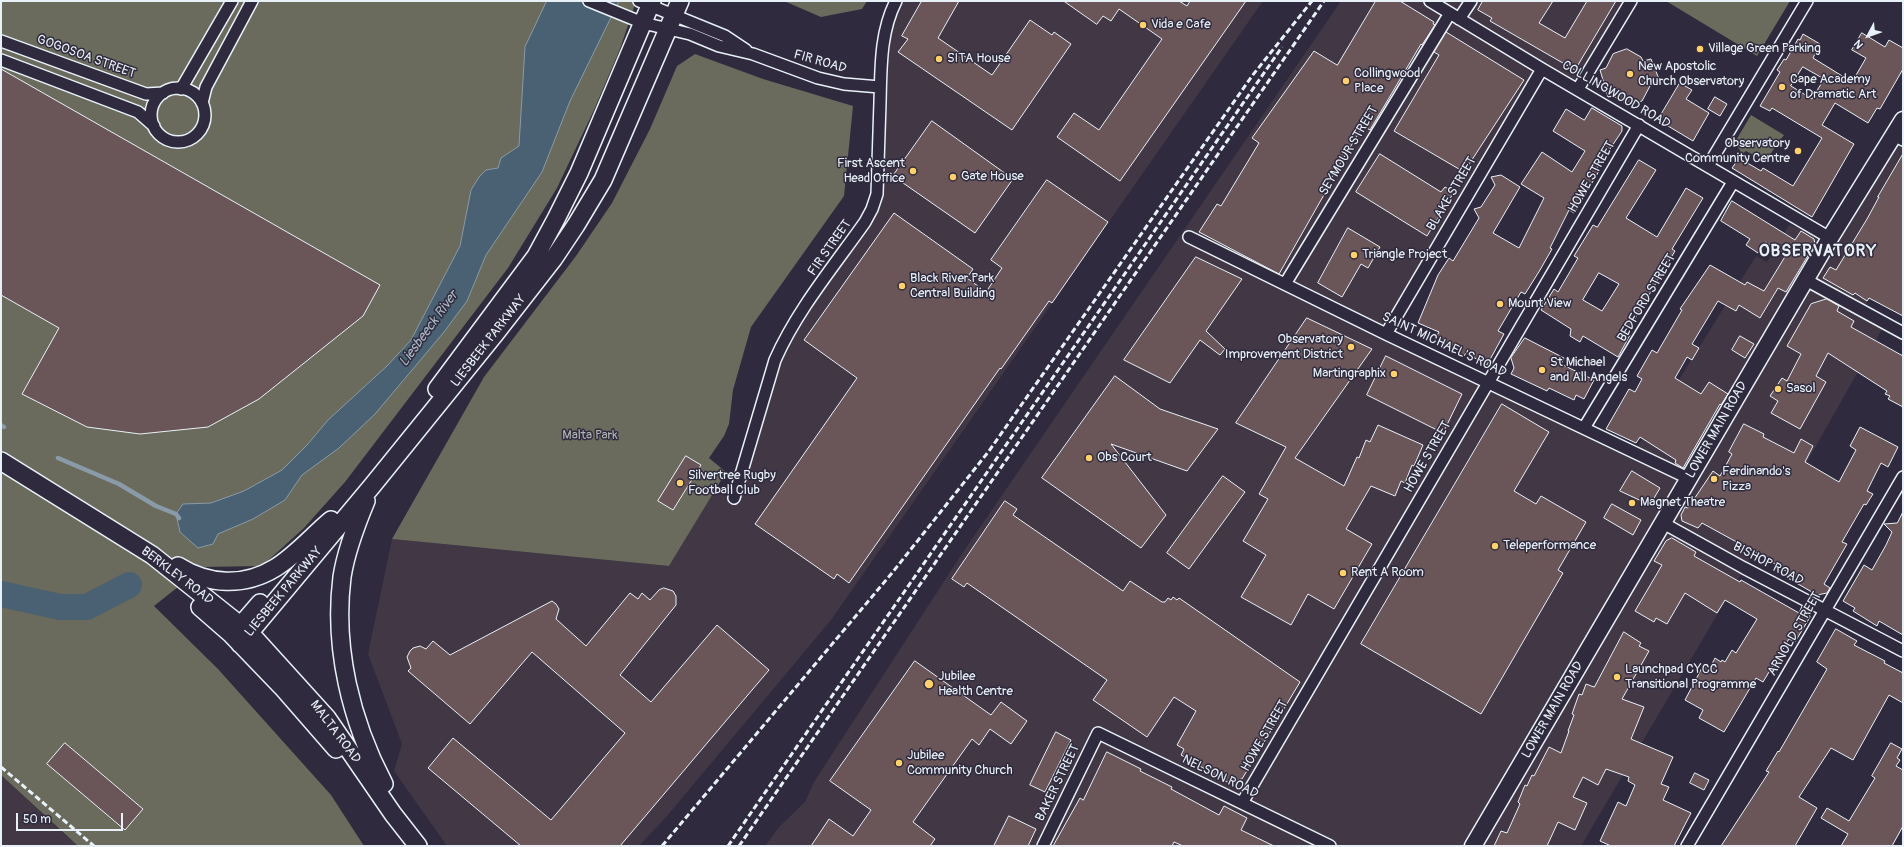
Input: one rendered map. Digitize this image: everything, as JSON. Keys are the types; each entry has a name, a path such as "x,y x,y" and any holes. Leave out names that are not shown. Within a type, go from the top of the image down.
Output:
{"main road":[{"name":"LIESBEEK PARKWAY","path":"241,634 331,520 405,432 536,256 579,173 643,23 647,2"},
{"name":"LIESBEEK PARKWAY","path":"241,634 372,486 495,334 554,258 576,226 603,180 674,15"},
{"name":"BERKLEY ROAD","path":"1,461 152,555 241,634"},
{"path":"372,486 352,539 342,576 340,618 343,659 350,696 370,757 389,795 419,846"},
{"path":"152,555 171,562 207,580 234,582 247,579 276,568 331,520"},
{"name":"BERKLEY ROAD","path":"110,529 241,634"},
{"name":"MALTA ROAD","path":"241,634 282,687 328,738 366,787 404,846"},
{"name":"MALTA ROAD","path":"241,634 327,718 393,814 419,846"}],"street":[{"path":"181,89 232,1"},
{"path":"202,103 197,96 190,91 172,89 163,93 156,99 152,108 151,117 154,126 159,134 166,139 179,142 191,139 202,127 205,119 202,103 206,86 252,1"},
{"path":"589,1 643,23"},
{"name":"FIR STREET","path":"734,498 775,360 783,341 872,209 877,194 880,87 884,35 890,13 896,1"},
{"name":"COLLINGWOOD ROAD","path":"1430,1 1542,69 1639,124 1830,238"},
{"name":"SEYMOUR STREET","path":"1284,284 1454,16 1471,1"},
{"path":"1578,89 1631,1"},
{"path":"1708,166 1807,1"},
{"name":"FIR ROAD","path":"647,2 725,36 753,54"},
{"name":"FIR ROAD","path":"643,23 674,15"},
{"name":"FIR ROAD","path":"674,15 690,34 720,46 753,54 818,78 844,84 880,87"},
{"name":"GOGOSOA STREET","path":"1,41 146,94 163,93"},
{"path":"1,60 138,112 154,126"},
{"name":"BLAKE STREET","path":"1386,334 1542,69"},
{"name":"LOWER MAIN ROAD","path":"1473,846 1830,238 1899,137 1903,120"},
{"name":"HOWE STREET","path":"1242,803 1639,124"},
{"name":"BEDFORD STREET","path":"1584,428 1734,182"},
{"name":"SAINT MICHAEL'S ROAD","path":"1189,237 1386,334 1488,381 1688,478"},
{"path":"1806,280 1903,333"},
{"name":"ARNOLD STREET","path":"1687,846 1903,477"},
{"name":"BISHOP ROAD","path":"1663,523 1824,611 1903,651"},
{"name":"NELSON ROAD","path":"1098,733 1242,803 1308,841 1330,846"},
{"name":"BAKER STREET","path":"1043,846 1098,733"}],"shaded area":[{"path":"896,1 1263,1 831,620 667,816 639,846 447,846 394,771 402,744 368,654 392,539 669,566 713,492 734,498 775,360 872,209 881,66"},
{"path":"1341,1 1631,1 1578,89 1542,69 1386,333 1634,452 1756,256 1767,262 1789,225 1830,238 1903,120 1903,246 1862,310 1885,324 1803,469 1581,846 765,846 779,827 805,802 814,782 963,552"},
{"path":"1,775 66,836 78,846 1,846"}],"green space":[{"path":"1,1 636,1 620,49 594,110 557,188 508,268 345,482 304,528 262,566 203,567 154,606 218,669 331,795 364,846 78,846 1,775"},
{"path":"784,1 867,1 862,9 821,17"},
{"path":"1666,1 1790,1 1757,56"},
{"name":"Malta Park","path":"695,54 763,79 853,106 844,196 751,327 733,390 729,424 724,436 709,458 726,472 669,566 392,539 484,377 576,256 612,203 650,129 677,66"},
{"path":"1751,115 1784,135 1766,160 1763,160 1746,151 1742,154 1735,142"}],"water":[{"path":"547,1 619,1 570,101 542,172 486,255 467,301 444,332 375,414 339,448 302,475 285,500 253,519 218,534 213,544 198,548 180,532 176,514 183,504 211,503 244,491 282,470 307,445 328,420 387,366 411,340 460,246 471,190 479,177 486,170 498,168 501,158 519,146 525,47"}],"building":[{"name":"SITA House","path":"922,1 959,1 938,38 992,75 1030,20 1052,35 1054,32 1071,44 1012,130 898,52 908,39 902,36"},
{"path":"1064,1 1179,1 1187,6 1190,1 1246,1 1120,181 1057,137 1074,113 1099,130 1162,39 1119,9 1111,21 1103,16 1097,24"},
{"path":"1376,1 1400,1 1434,22 1433,24 1435,25 1422,45 1421,44 1370,130 1363,126 1323,192 1325,193 1279,274 1199,232 1217,204 1221,206 1259,143 1252,138 1314,51 1337,65"},
{"path":"1483,1 1553,1 1539,23 1565,38 1587,1 1616,1 1575,70 1490,21 1492,18 1478,10"},
{"path":"1446,32 1524,80 1464,172 1394,131 1439,55 1434,52"},
{"path":"1862,33 1885,47 1889,40 1903,48 1903,69 1880,109 1877,108 1868,123 1835,103 1822,125 1854,144 1812,217 1732,168 1739,158 1761,171 1763,168 1793,186 1822,138 1772,108 1770,111 1760,106 1780,72 1777,70 1784,59 1786,60 1798,39 1800,40 1803,34 1820,44 1813,58 1852,82 1866,58 1852,50","holes":["1803,67 1824,79 1812,99 1791,86"]},
{"name":"New Apostolic Church Observatory","path":"1627,49 1641,57 1643,61 1651,59 1659,79 1649,82 1650,86 1642,101 1629,105 1613,96 1608,97 1600,70 1606,68 1613,54"},
{"path":"1,69 380,285 363,316 259,399 208,427 140,434 87,427 22,394 59,328 1,295"},
{"path":"1680,83 1692,90 1686,99 1709,113 1693,141 1658,120"},
{"path":"1715,97 1727,104 1720,116 1708,109"},
{"path":"1592,108 1622,126 1622,131 1596,170 1599,171 1574,213 1569,210 1550,248 1552,249 1540,270 1525,294 1521,292 1498,331 1504,334 1487,365 1466,353 1464,356 1435,339 1439,332 1418,323 1438,275 1449,258 1453,261 1479,218 1474,209 1481,207 1495,185 1491,177 1501,175 1520,187 1493,233 1519,248 1544,198 1521,184 1542,152 1572,172 1585,151 1553,131 1566,109 1584,120"},
{"name":"Gate House","path":"932,121 1013,179 975,233 893,176"},
{"path":"1380,154 1441,192 1445,187 1454,192 1427,236 1356,192"},
{"path":"1903,154 1903,316 1869,298 1867,301 1855,293 1853,295 1823,278 1830,267 1836,270 1867,219"},
{"path":"1639,160 1656,170 1626,218 1657,237 1686,188 1703,198 1672,249 1675,251 1630,327 1631,328 1628,333 1630,335 1618,357 1583,336 1580,342 1570,336 1571,329 1541,310 1554,289 1558,292 1578,258 1574,256 1593,225 1597,227","holes":["1599,273 1619,284 1602,311 1583,300"]},
{"path":"1047,180 1108,222 1052,303 1049,301 1001,369 1000,368 849,583 837,574 834,579 755,524 857,378 804,340 894,213 973,269 967,278 986,292 1002,268 991,260"},
{"path":"1732,201 1795,240 1801,231 1814,239 1815,244 1786,292 1778,288 1760,318 1739,305 1736,311 1718,301 1692,344 1699,348 1692,360 1687,357 1675,378 1701,394 1709,382 1728,394 1721,405 1720,404 1683,468 1675,463 1676,460 1640,437 1636,443 1606,429 1629,389 1635,392 1642,379 1637,376 1652,350 1657,353 1682,310 1680,309 1710,265 1745,285 1747,282 1764,291 1786,255 1765,242 1758,253 1746,245 1750,239 1721,221"},
{"name":"Triangle Project","path":"1348,228 1380,247 1368,268 1361,264 1342,297 1318,283"},
{"path":"1196,257 1242,279 1206,331 1225,349 1220,355 1200,340 1170,383 1124,360"},
{"path":"1827,299 1839,306 1837,311 1854,321 1851,327 1903,356 1903,407 1888,399 1890,396 1885,394 1887,391 1828,353 1816,376 1826,382 1800,429 1771,413 1778,401 1770,396 1782,378 1787,381 1801,354 1787,346 1811,304"},
{"path":"1307,318 1372,349 1295,458 1344,486 1357,457 1359,458 1366,440 1370,442 1378,425 1423,445 1414,466 1412,465 1405,483 1401,481 1395,496 1371,486 1346,529 1372,544 1334,609 1308,594 1291,625 1241,597 1266,555 1243,541 1268,499 1259,494 1286,447 1236,423"},
{"path":"1740,336 1754,344 1745,358 1732,350"},
{"name":"St Michael and All Angels","path":"1525,338 1564,358 1561,364 1594,380 1584,399 1576,395 1574,400 1549,388 1547,391 1511,374 1514,368 1511,358"},
{"path":"1386,356 1462,394 1443,433 1367,395"},
{"name":"Obs Court","path":"1115,376 1160,409 1218,429 1187,471 1111,444 1166,515 1141,548 1042,478"},
{"name":"Teleperformance","path":"1502,404 1549,432 1514,491 1536,504 1541,496 1586,522 1558,570 1563,573 1481,714 1361,644"},
{"path":"1744,424 1764,434 1763,437 1794,453 1801,439 1813,446 1805,462 1839,482 1856,450 1850,446 1860,427 1898,447 1888,467 1881,463 1867,491 1873,494 1866,505 1864,504 1842,542 1847,544 1824,584 1830,588 1827,593 1817,595 1786,577 1789,573 1764,557 1702,523 1698,528 1682,521 1681,515 1685,507 1688,508 1713,471 1720,476 1732,454 1729,452"},
{"name":"Silvertree Rugby Football Club","path":"686,456 701,465 673,510 658,501"},
{"path":"1632,471 1660,488 1650,505 1620,491"},
{"path":"1223,476 1245,492 1189,569 1167,553"},
{"path":"1005,501 1017,509 1013,515 1123,591 1130,581 1162,602 1165,602 1168,598 1171,600 1173,597 1177,600 1179,598 1300,682 1242,779 1227,782 1181,755 1184,749 1177,745 1196,711 1174,697 1147,737 1093,700 1107,680 967,583 964,587 952,579"},
{"path":"1612,504 1641,520 1633,535 1604,518"},
{"path":"1903,512 1903,635 1879,621 1877,626 1853,611 1855,608 1843,601 1864,565 1872,570 1886,545 1892,532 1884,524 1897,523"},
{"path":"1672,538 1696,552 1694,556 1740,582 1741,580 1799,613 1802,606 1808,609 1810,617 1795,642 1789,639 1763,682 1756,678 1724,732 1699,718 1703,710 1685,700 1704,664 1710,668 1715,658 1721,662 1722,660 1725,662 1732,650 1736,653 1757,619 1725,600 1717,613 1685,593 1667,624 1656,618 1654,622 1635,611 1662,565 1654,561 1666,541"},
{"path":"664,588 673,591 676,596 676,605 620,675 651,702 717,625 769,670 620,846 521,846 428,768 453,738 551,820 625,733 532,652 470,724 408,671 411,668 407,657 413,648 420,646 426,649 433,641 450,655 552,601 559,609 556,619 586,646 630,593 638,599 642,593 650,600 659,590"},
{"path":"1836,629 1857,641 1854,645 1885,661 1884,663 1903,673 1903,703 1889,695 1853,760 1831,748 1799,797 1817,808 1795,846 1721,846 1769,772 1766,771 1778,751 1779,752 1827,669 1817,662"},
{"path":"1624,632 1641,643 1639,646 1649,651 1622,699 1644,707 1631,739 1673,757 1661,784 1669,787 1663,800 1691,813 1674,846 1611,846 1600,841 1618,802 1626,806 1635,785 1628,781 1629,777 1606,769 1598,785 1583,777 1573,797 1587,803 1575,830 1558,822 1547,846 1494,846 1501,831 1507,833 1520,804 1518,802 1525,785 1527,786 1532,775 1534,776 1549,747 1561,753 1574,715 1572,714 1579,694 1582,695 1586,684 1594,687"},
{"name":"Jubilee Community Church","path":"915,661 991,715 1001,702 1027,721 1011,744 990,729 979,745 972,739 913,822 935,839 930,846 811,846 829,819 853,836 871,810 830,781"},
{"path":"1056,732 1071,740 1045,792 1030,785"},
{"path":"65,743 143,809 125,830 47,764"},
{"path":"1891,743 1902,749 1897,758 1900,760 1896,766 1903,770 1903,826 1892,846 1841,846 1848,834 1821,818 1827,808 1849,821 1875,778 1872,776"},
{"path":"1107,752 1141,769 1140,771 1172,787 1171,789 1219,815 1224,806 1247,818 1241,830 1274,846 1183,846 1174,842 1172,846 1053,846 1080,798 1083,800"},
{"path":"1695,773 1709,780 1704,790 1690,783"},
{"path":"1009,816 1036,829 1028,846 994,846"}],"waterway":[{"path":"58,458 119,484 156,506 176,514 179,518"},
{"name":"Liesbeeck River","path":"1,594 60,607 87,607 129,585"}],"railway":[{"path":"662,846 892,573 989,451 1252,76 1312,1"},
{"path":"739,846 1324,1"},
{"path":"728,846 1282,47"},
{"path":"1,767 94,846"}],"place":[{"name":"Vida e Cafe","path":"1143,25"},
{"name":"Village Green Parking","path":"1700,49"},
{"name":"SITA House","path":"939,59"},
{"name":"New Apostolic Church Observatory","path":"1630,74"},
{"name":"Collingwood Place","path":"1346,81"},
{"name":"Cape Academy of Dramatic Art","path":"1782,87"},
{"name":"Observatory Community Centre","path":"1798,151"},
{"name":"First Ascent Head Office","path":"913,171"},
{"name":"Gate House","path":"953,177"},
{"name":"Triangle Project","path":"1354,255"},
{"name":"Black River Park Central Building","path":"902,286"},
{"name":"Mount View","path":"1500,304"},
{"name":"Observatory Improvement District","path":"1351,347"},
{"name":"St Michael and All Angels","path":"1542,370"},
{"name":"Martingraphix","path":"1394,374"},
{"name":"Sasol","path":"1778,389"},
{"name":"Obs Court","path":"1089,458"},
{"name":"Ferdinando's Pizza","path":"1714,479"},
{"name":"Silvertree Rugby Football Club","path":"680,483"},
{"name":"Magnet Theatre","path":"1632,503"},
{"name":"Teleperformance","path":"1495,546"},
{"name":"Rent A Room","path":"1343,573"},
{"name":"Launchpad CYCC Transitional Programme","path":"1617,677"},
{"name":"Jubilee Health Centre","path":"929,684"},
{"name":"Jubilee Community Church","path":"899,763"}],"district":[{"name":"OBSERVATORY","path":"1818,252"}]}
